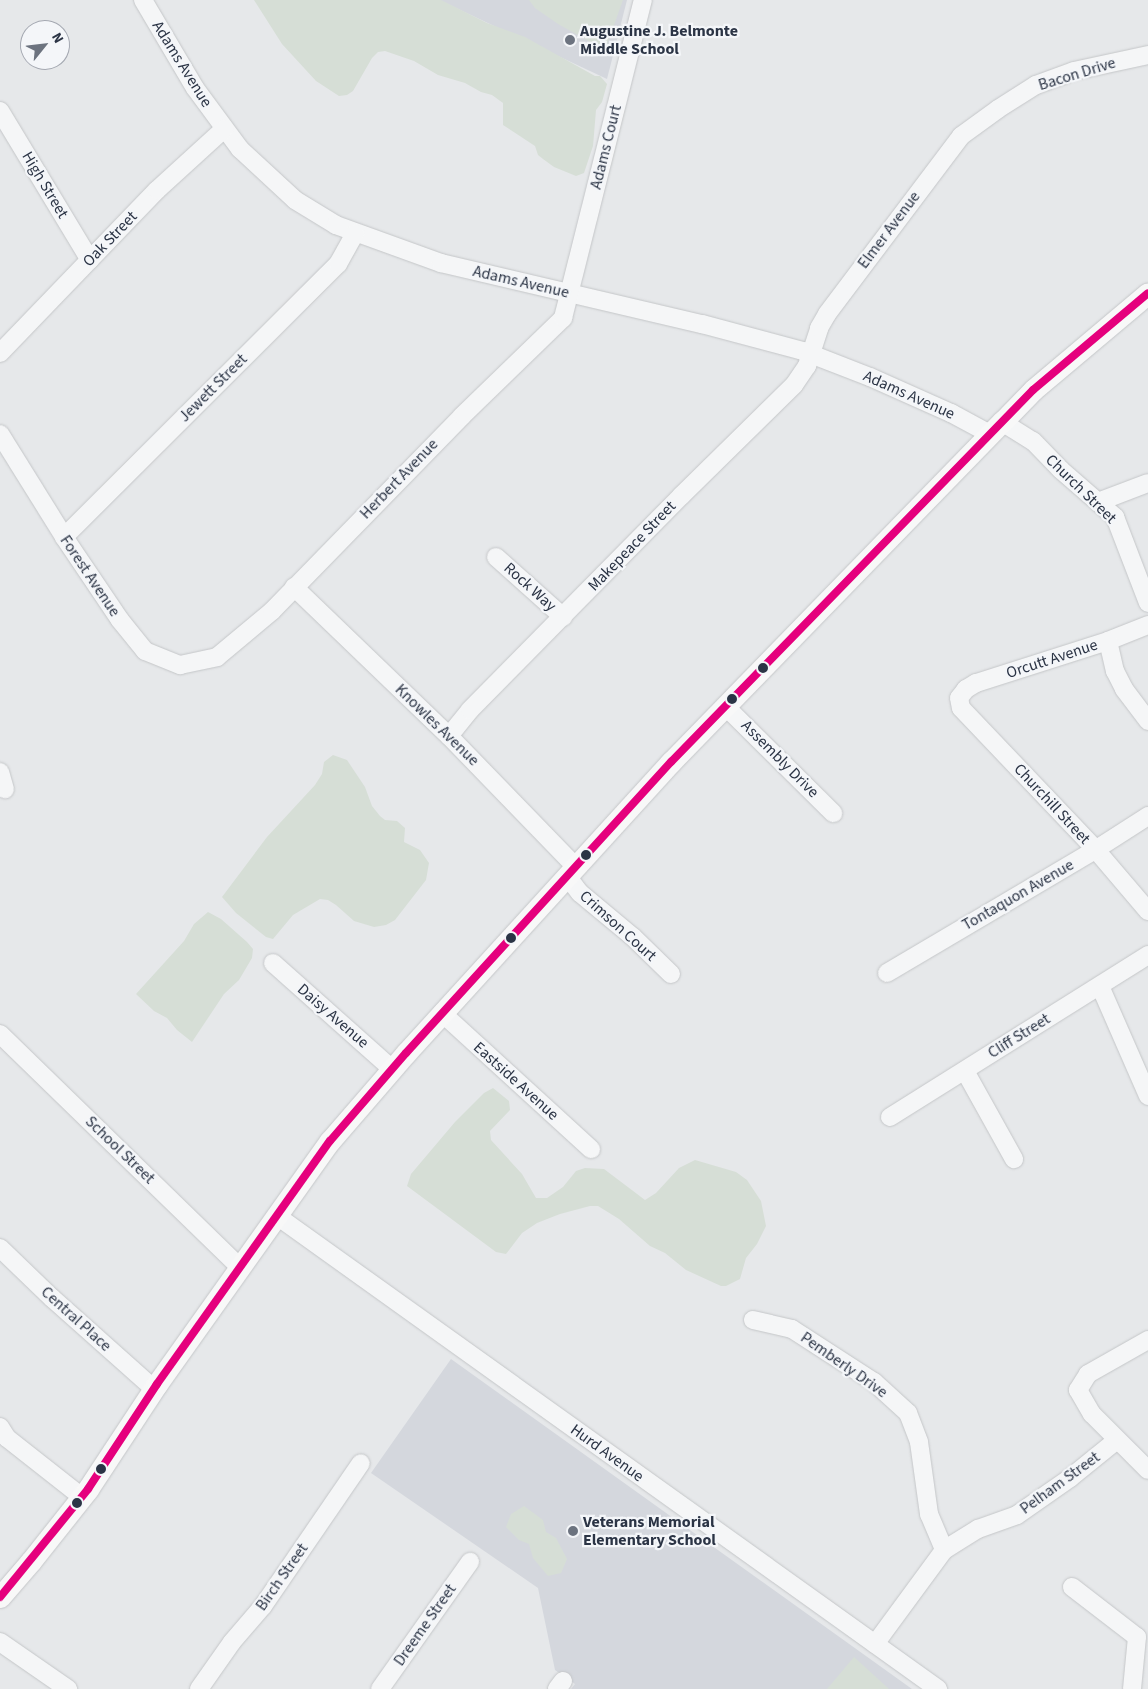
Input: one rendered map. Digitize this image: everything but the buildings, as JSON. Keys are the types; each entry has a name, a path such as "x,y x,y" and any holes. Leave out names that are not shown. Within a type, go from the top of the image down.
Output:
{"main road":[{"path":"0,1597 82,1497 154,1389 330,1142 392,1069 572,871 726,706 996,428 1034,390 1148,293"}],"street":[{"name":"Adams Avenue","path":"143,0 195,88 224,129 259,167 295,200 336,225 441,263 702,324 810,354 942,409 996,428"},
{"name":"Adams Court","path":"569,294 643,0"},
{"name":"Bacon Drive","path":"985,118 1030,89 1052,78 1148,55"},
{"name":"High Street","path":"0,111 90,260"},
{"name":"Elmer Avenue","path":"810,354 819,328 844,291 961,136 985,118"},
{"name":"Oak Street","path":"0,353 157,190 224,129"},
{"name":"Jewett Street","path":"64,537 338,264 347,252 355,233"},
{"name":"Herbert Avenue","path":"217,657 272,611 455,423 563,318 569,294"},
{"name":"Makepeace Street","path":"449,736 470,710 681,496 794,385 802,376 810,354"},
{"name":"Church Street","path":"996,428 1033,441 1061,470 1115,517 1148,602"},
{"name":"Forest Avenue","path":"0,434 64,537 120,620 145,651 180,665 217,657"},
{"path":"1098,502 1148,483"},
{"name":"Rock Way","path":"496,557 563,617"},
{"name":"Knowles Avenue","path":"294,587 449,736 534,821 572,871"},
{"name":"Orcutt Avenue","path":"960,698 966,689 976,683 1108,642 1148,626"},
{"path":"1108,642 1115,671 1124,689 1148,721"},
{"name":"Churchill Street","path":"960,698 961,708 1096,850 1148,911"},
{"name":"Assembly Drive","path":"726,706 833,813"},
{"path":"0,772 5,789"},
{"name":"Tontaquon Avenue","path":"887,973 1096,850 1148,816"},
{"name":"Crimson Court","path":"572,871 580,893 633,937 671,974"},
{"name":"Cliff Street","path":"890,1117 1148,955"},
{"name":"Daisy Avenue","path":"272,962 392,1069"},
{"path":"1100,986 1148,1096"},
{"name":"Eastside Avenue","path":"442,1014 591,1149"},
{"name":"School Street","path":"0,1034 240,1267"},
{"path":"965,1071 1014,1159"},
{"name":"Hurd Avenue","path":"277,1216 938,1689"},
{"name":"Central Place","path":"0,1248 52,1298 154,1389"},
{"name":"Pemberly Drive","path":"753,1320 792,1329 874,1382 908,1413 919,1442 929,1514 944,1550"},
{"path":"1148,1340 1088,1374 1078,1390 1092,1414 1148,1470"},
{"path":"0,1427 7,1438 82,1497"},
{"name":"Pelham Street","path":"875,1644 944,1550 978,1529 1017,1515 1070,1478 1117,1440"},
{"name":"Birch Street","path":"199,1689 232,1642 263,1606 361,1463"},
{"name":"Dreeme Street","path":"380,1689 470,1562"},
{"path":"1072,1587 1137,1637 1132,1689"},
{"path":"0,1642 68,1689"}],"shaded area":[{"path":"254,0 441,0 487,23 525,37 595,76 600,76 607,84 602,102 596,110 593,146 584,173 576,176 554,167 538,155 535,146 503,125 503,103 492,95 481,92 465,83 438,75 414,61 385,51 378,52 372,58 353,91 347,95 339,96 316,81 282,44"},
{"name":"Augustine J. Belmonte Middle School","path":"439,0 627,0 607,79"},
{"path":"529,0 623,0 605,50 558,24 535,8"},
{"path":"333,755 347,760 365,787 372,806 380,816 385,820 397,821 405,828 404,842 420,850 429,863 426,880 395,920 386,925 374,927 354,921 336,905 328,900 320,899 293,915 273,939 266,937 236,913 222,897 267,837 315,785 322,774 324,762"},
{"path":"208,912 221,919 247,942 253,949 252,958 239,980 224,994 192,1042 177,1030 167,1018 154,1011 136,994 184,941 194,924"},
{"path":"493,1088 509,1101 510,1110 490,1131 491,1140 522,1174 536,1198 547,1198 563,1187 576,1171 585,1168 604,1169 645,1200 656,1193 679,1168 695,1160 736,1172 747,1180 761,1201 766,1226 757,1244 746,1258 740,1279 726,1286 721,1286 686,1270 665,1253 650,1246 619,1219 598,1206 590,1206 560,1214 537,1223 522,1233 506,1254 496,1252 407,1186 411,1174 455,1122 484,1093"},
{"name":"Veterans Memorial Elementary School","path":"451,1359 912,1689 571,1689 575,1684 555,1670 538,1588 371,1473"},
{"path":"524,1506 543,1520 546,1532 556,1538 567,1559 561,1573 548,1576 533,1558 529,1544 519,1540 506,1527 511,1514"},
{"path":"854,1657 889,1689 827,1689"}],"transit line":[{"path":"0,1597 88,1489 157,1384 330,1141 406,1053 671,762 1033,390 1148,293"}],"place":[{"name":"Augustine J. Belmonte Middle School","path":"570,40"},
{"name":"Veterans Memorial Elementary School","path":"573,1531"}]}
